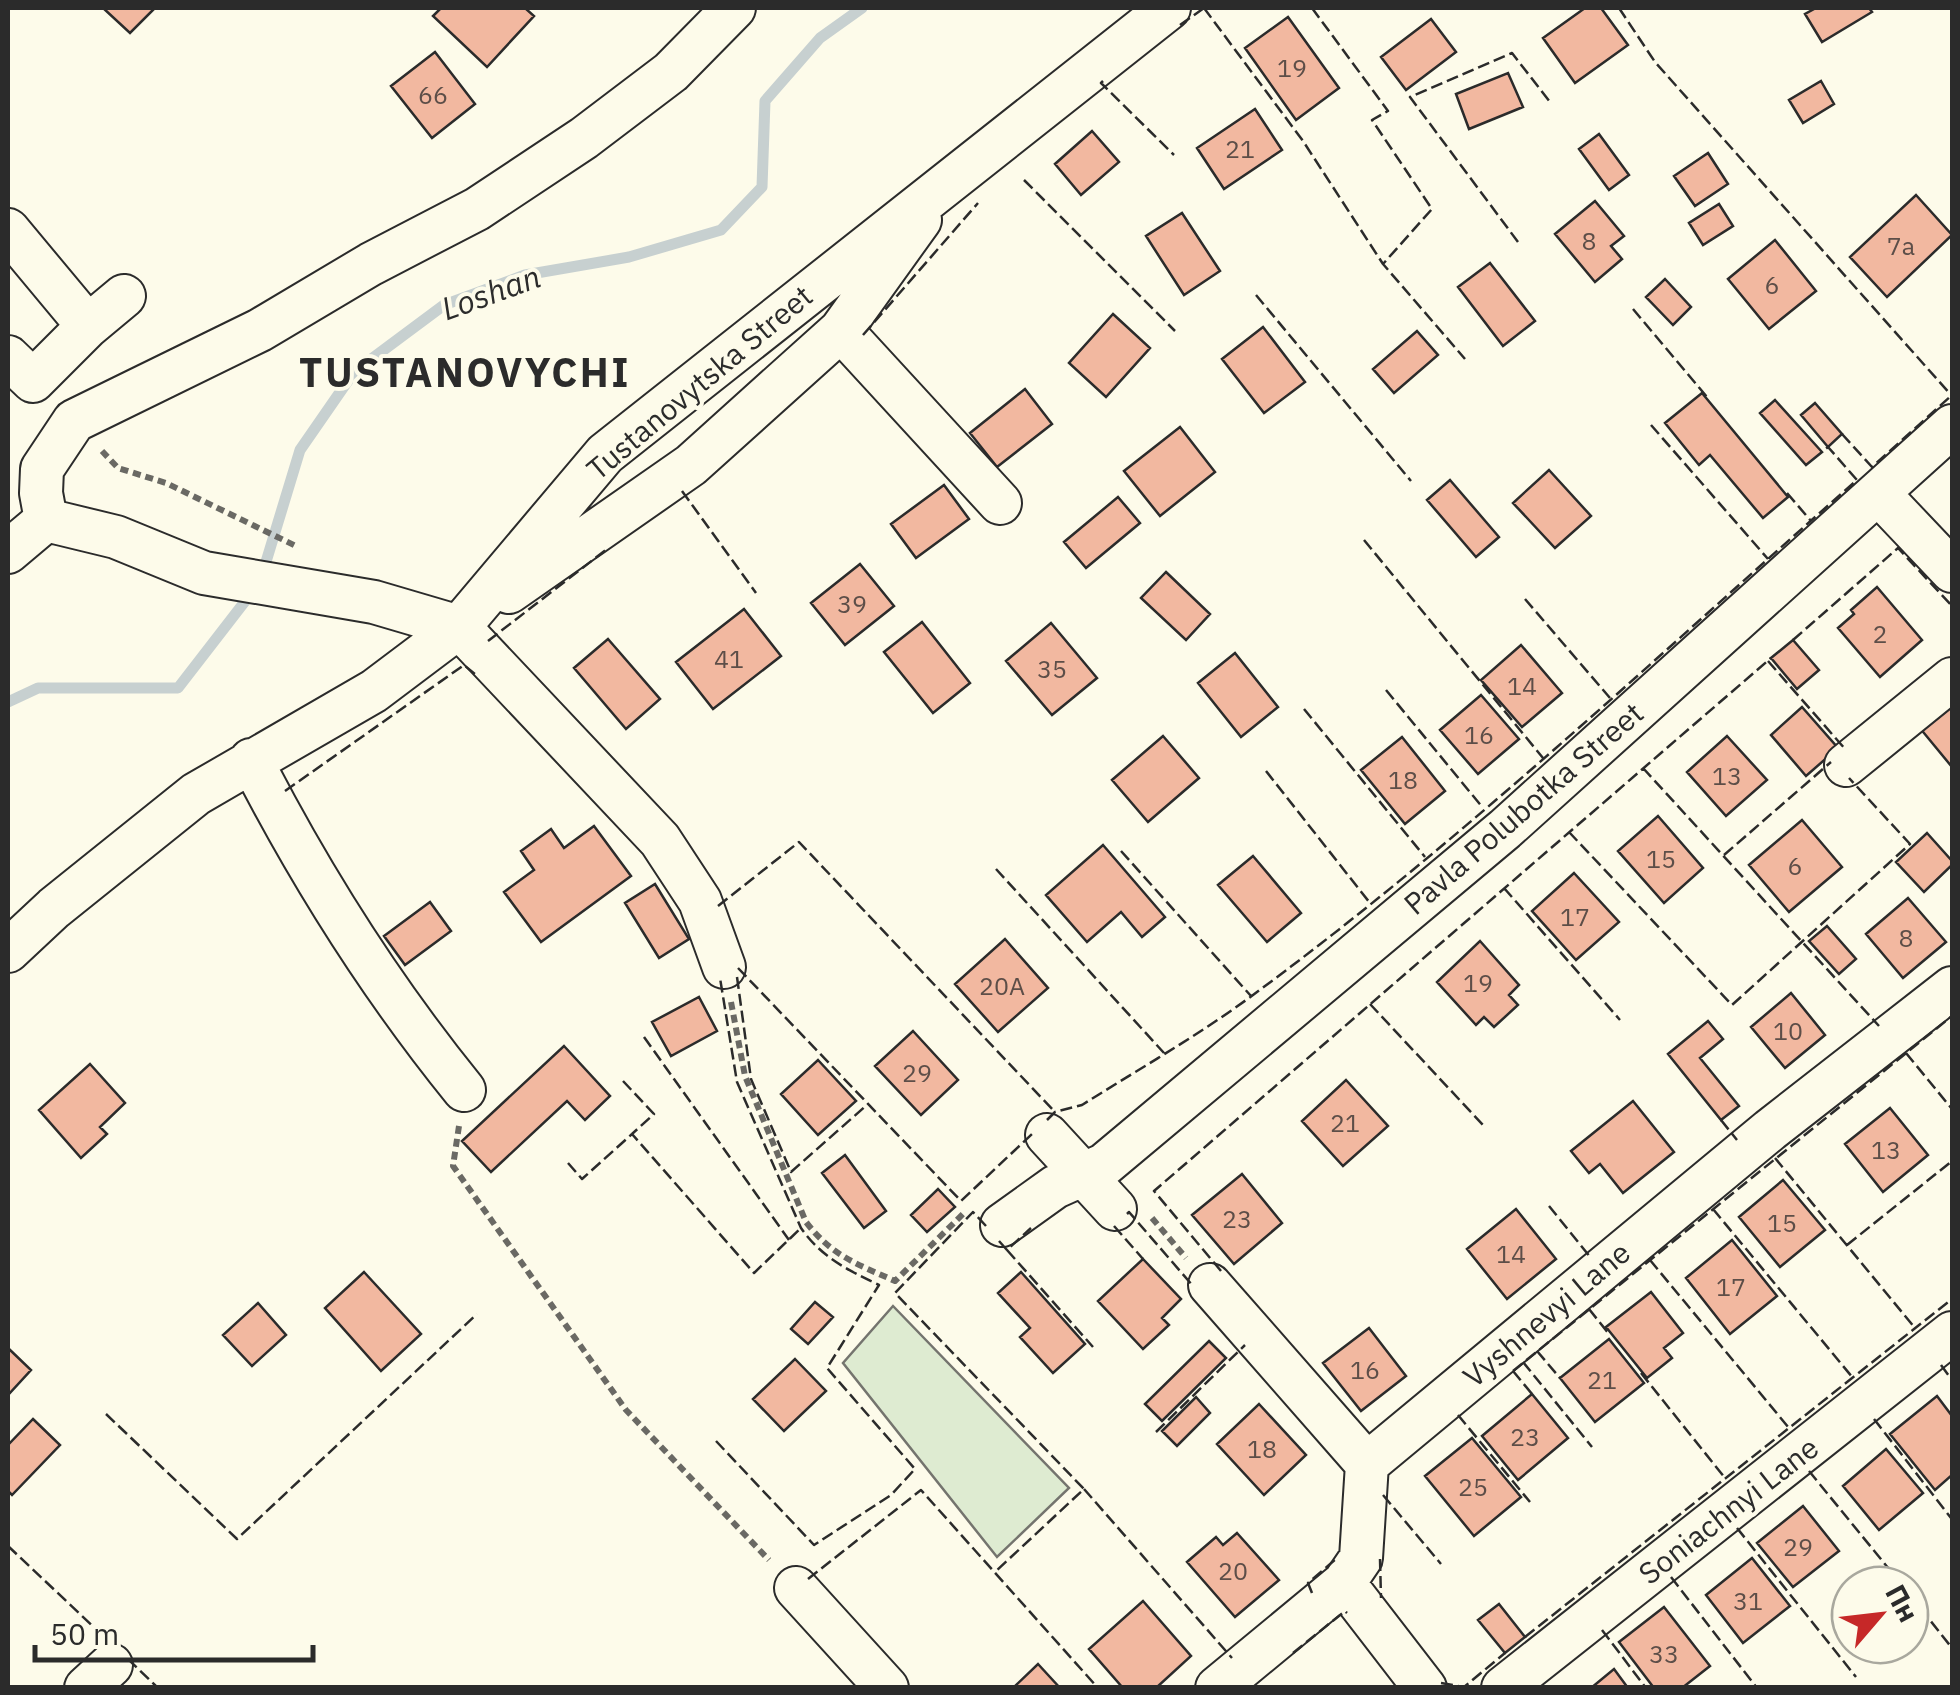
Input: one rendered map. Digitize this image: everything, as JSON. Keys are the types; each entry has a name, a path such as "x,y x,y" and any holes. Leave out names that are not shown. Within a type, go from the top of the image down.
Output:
{"street":[{"path":"46,520 42,469 74,421 260,330 371,264 477,208 584,138 671,72 734,8"},
{"name":"Tustanovytska Street","path":"8,951 54,908 196,794 374,691 459,627 605,454 1170,8"},
{"path":"459,627 691,465 841,330 950,179"},
{"path":"8,230 88,326"},
{"path":"8,356 33,381 124,296"},
{"path":"841,330 1000,503"},
{"name":"Pavla Polubotka Street","path":"1010,1219 1055,1187 1104,1165 1505,829 1952,426"},
{"path":"1878,493 1952,571"},
{"path":"46,520 116,537 204,573 374,602 459,627 660,840 700,901 724,966"},
{"path":"8,552 46,520"},
{"path":"1846,766 1952,679"},
{"path":"251,760 288,831 420,1036 464,1090"},
{"name":"Vyshnevyi Lane","path":"1367,1464 1770,1130 1952,988"},
{"path":"1047,1135 1083,1174 1132,1213"},
{"path":"1210,1285 1367,1464 1362,1558 1344,1583 1218,1688"},
{"name":"Soniachnyi Lane","path":"1503,1688 1952,1333"},
{"path":"1344,1583 1426,1688"},
{"path":"796,1588 887,1688"}],"path":[{"path":"74,421 118,468 166,483 301,549"},
{"path":"724,966 744,1076 806,1222 820,1241 841,1258 895,1281 973,1204 1010,1219"},
{"path":"464,1090 452,1166 626,1410 796,1588"},
{"path":"1132,1213 1210,1285"}],"green space":[{"path":"893,1306 1069,1488 997,1557 843,1363"}],"building":[{"path":"103,8 155,8 130,33"},
{"path":"441,8 525,8 534,16 487,67 433,16"},
{"path":"1585,8 1601,8 1628,45 1575,83 1543,38"},
{"path":"1816,8 1869,8 1872,12 1822,42 1805,14"},
{"path":"1288,17 1339,88 1296,120 1245,48"},
{"path":"1431,19 1456,52 1406,90 1381,57"},
{"path":"435,52 475,104 432,138 391,86"},
{"path":"1508,73 1523,107 1469,129 1456,94"},
{"path":"1821,81 1834,104 1803,123 1789,100"},
{"path":"1255,109 1282,150 1224,189 1197,148"},
{"path":"1092,131 1119,162 1081,195 1055,164"},
{"path":"1599,134 1629,175 1609,190 1579,149"},
{"path":"1708,153 1728,184 1695,206 1674,176"},
{"path":"1916,195 1952,235 1887,297 1850,257"},
{"path":"1595,201 1624,236 1611,246 1622,259 1595,282 1555,234"},
{"path":"1719,204 1733,226 1703,245 1689,223"},
{"path":"1182,213 1220,271 1184,295 1146,236"},
{"path":"1775,240 1816,291 1769,329 1728,279"},
{"path":"1490,263 1535,321 1503,346 1458,287"},
{"path":"1665,279 1691,307 1673,325 1646,297"},
{"path":"1113,314 1150,348 1106,397 1069,363"},
{"path":"1263,327 1305,382 1264,413 1222,359"},
{"path":"1417,331 1438,355 1394,393 1373,369"},
{"path":"1025,389 1052,424 997,467 970,433"},
{"path":"1702,393 1788,497 1763,518 1710,455 1699,465 1665,423"},
{"path":"1775,400 1822,452 1806,465 1760,413"},
{"path":"1815,403 1842,434 1828,447 1801,415"},
{"path":"1180,427 1215,472 1160,516 1124,471"},
{"path":"1549,470 1591,516 1555,548 1513,503"},
{"path":"1450,480 1499,537 1476,557 1427,500"},
{"path":"944,485 969,519 916,558 891,524"},
{"path":"1118,497 1140,523 1086,568 1064,542"},
{"path":"860,564 894,606 845,645 811,603"},
{"path":"1166,572 1210,614 1186,640 1141,598"},
{"path":"1877,587 1922,640 1880,677 1838,628"},
{"path":"744,609 781,656 713,709 676,662"},
{"path":"922,622 970,683 933,713 884,652"},
{"path":"1051,623 1097,678 1052,715 1006,661"},
{"path":"608,639 660,699 626,729 574,668"},
{"path":"1793,640 1819,670 1797,689 1771,658"},
{"path":"1521,645 1562,693 1522,727 1481,680"},
{"path":"1235,653 1278,707 1241,737 1198,683"},
{"path":"1481,695 1519,739 1478,774 1440,730"},
{"path":"1952,698 1952,767 1919,727"},
{"path":"1802,707 1838,748 1806,776 1771,735"},
{"path":"1163,736 1199,778 1148,822 1112,780"},
{"path":"1727,736 1767,780 1726,816 1687,772"},
{"path":"1402,737 1445,791 1405,824 1361,770"},
{"path":"1658,816 1703,868 1664,903 1618,851"},
{"path":"1802,820 1842,867 1789,912 1749,865"},
{"path":"594,826 631,876 541,942 504,892 534,870 521,851 551,829 564,848"},
{"path":"1927,833 1952,865 1924,892 1896,862"},
{"path":"1103,845 1165,917 1142,937 1121,912 1087,942 1046,895"},
{"path":"1253,856 1301,913 1267,942 1218,885"},
{"path":"1574,873 1619,922 1576,960 1532,911"},
{"path":"655,884 689,939 659,958 625,903"},
{"path":"1908,898 1946,942 1903,978 1866,934"},
{"path":"430,902 451,931 405,965 384,936"},
{"path":"1827,926 1856,959 1839,974 1809,941"},
{"path":"1005,939 1048,988 998,1032 955,984"},
{"path":"1480,941 1519,985 1509,995 1518,1005 1494,1027 1484,1017 1476,1025 1437,982"},
{"path":"1791,993 1825,1035 1785,1068 1751,1027"},
{"path":"699,997 717,1031 671,1056 652,1022"},
{"path":"1708,1021 1723,1039 1700,1058 1739,1106 1721,1120 1668,1054"},
{"path":"913,1031 958,1080 921,1115 875,1066"},
{"path":"564,1046 610,1096 585,1120 567,1101 491,1172 462,1141"},
{"path":"818,1060 856,1101 818,1135 781,1094"},
{"path":"90,1064 125,1103 100,1127 107,1134 81,1158 39,1110"},
{"path":"1346,1080 1388,1126 1343,1166 1302,1121"},
{"path":"1633,1101 1674,1152 1623,1193 1600,1164 1589,1173 1571,1151"},
{"path":"1890,1108 1928,1155 1883,1192 1845,1144"},
{"path":"845,1155 886,1211 864,1228 822,1173"},
{"path":"1242,1174 1282,1223 1234,1264 1192,1215"},
{"path":"1783,1180 1825,1230 1780,1267 1739,1217"},
{"path":"938,1189 955,1207 927,1232 911,1215"},
{"path":"1516,1209 1556,1259 1507,1299 1467,1249"},
{"path":"1732,1240 1777,1296 1730,1334 1686,1278"},
{"path":"1143,1259 1181,1299 1162,1318 1169,1325 1143,1349 1098,1301"},
{"path":"364,1272 421,1334 381,1371 325,1308"},
{"path":"1021,1272 1085,1344 1053,1373 1020,1337 1030,1328 998,1293"},
{"path":"1651,1292 1683,1333 1664,1348 1672,1358 1647,1378 1606,1327"},
{"path":"815,1302 833,1317 808,1344 791,1329"},
{"path":"258,1303 286,1335 252,1366 223,1335"},
{"path":"1369,1328 1406,1376 1361,1411 1323,1363"},
{"path":"1609,1339 1644,1383 1595,1422 1560,1378"},
{"path":"1209,1341 1226,1358 1162,1421 1145,1404"},
{"path":"8,1348 31,1370 8,1395"},
{"path":"795,1359 826,1391 784,1431 753,1399"},
{"path":"1532,1394 1568,1438 1518,1480 1482,1436"},
{"path":"1937,1396 1952,1416 1952,1475 1935,1490 1890,1434"},
{"path":"1196,1397 1210,1413 1177,1446 1162,1431"},
{"path":"1259,1404 1306,1455 1264,1495 1217,1444"},
{"path":"33,1419 60,1445 12,1495 8,1491 8,1445"},
{"path":"1472,1438 1521,1497 1474,1536 1425,1476"},
{"path":"1886,1449 1923,1493 1879,1530 1843,1486"},
{"path":"1803,1506 1839,1551 1793,1587 1757,1543"},
{"path":"1237,1533 1279,1580 1235,1617 1187,1562 1216,1537 1223,1545"},
{"path":"1752,1558 1790,1606 1743,1643 1706,1595"},
{"path":"1143,1601 1191,1656 1156,1688 1123,1688 1089,1649"},
{"path":"1499,1604 1525,1637 1505,1653 1478,1620"},
{"path":"1664,1607 1710,1666 1682,1688 1654,1688 1619,1642"},
{"path":"1038,1664 1060,1688 1013,1688"},
{"path":"1614,1669 1628,1688 1591,1688"}],"waterway":[{"name":"Loshan","path":"262,575 300,450 354,372 444,305 525,275 629,257 721,230 762,187 765,101 820,38 862,8"},
{"name":"Loshan","path":"8,702 38,688 178,688 253,591"}],"fence":[{"path":"1204,8 1303,141 1383,264"},
{"path":"1180,25 1204,8"},
{"path":"1312,8 1388,111 1372,120 1432,209 1383,264 1465,359"},
{"path":"1619,8 1655,62 1952,396"},
{"path":"1518,242 1410,97 1512,53 1550,102"},
{"path":"1103,81 1174,155"},
{"path":"1024,180 1175,331"},
{"path":"863,335 978,203"},
{"path":"1256,295 1411,481"},
{"path":"1633,309 1707,397"},
{"path":"1842,434 1872,467 1952,395"},
{"path":"1651,425 1768,559"},
{"path":"1047,1120 1055,1112 1082,1105 1232,1010 1332,935 1486,809 1857,480 1828,447 1822,452"},
{"path":"682,491 756,593"},
{"path":"1787,493 1811,521"},
{"path":"1364,540 1543,758"},
{"path":"1793,640 1898,548 1952,606"},
{"path":"488,641 607,549"},
{"path":"1525,599 1610,698"},
{"path":"1221,1271 1154,1191 1771,658"},
{"path":"1768,661 1846,750"},
{"path":"285,791 464,665 476,675"},
{"path":"1386,690 1483,808"},
{"path":"1304,709 1425,857"},
{"path":"1724,855 1831,762"},
{"path":"1643,768 1879,1026"},
{"path":"1266,771 1370,903"},
{"path":"1569,832 1732,1005 1910,844 1849,778"},
{"path":"718,906 799,842 1055,1112"},
{"path":"1121,851 1251,996"},
{"path":"996,869 1164,1053"},
{"path":"1504,888 1620,1020"},
{"path":"738,968 961,1201 1032,1134"},
{"path":"737,977 751,1079 791,1172 868,1104"},
{"path":"716,1441 814,1545 891,1495 915,1469 827,1368 879,1285 827,1255 801,1228 737,1082 720,978"},
{"path":"1370,1004 1483,1125"},
{"path":"1513,1371 1952,1016"},
{"path":"644,1037 789,1240"},
{"path":"1906,1053 1952,1109"},
{"path":"623,1081 654,1114 632,1134"},
{"path":"1721,1120 1737,1140"},
{"path":"568,1163 582,1179 632,1134 754,1273 801,1228"},
{"path":"1775,1158 1915,1328"},
{"path":"1847,1245 1952,1161"},
{"path":"1549,1206 1591,1258"},
{"path":"1713,1209 1853,1378"},
{"path":"986,1226 973,1212 895,1293 1084,1489 995,1572"},
{"path":"1127,1214 1193,1286"},
{"path":"1114,1226 1143,1259"},
{"path":"999,1241 1007,1250 1031,1228"},
{"path":"1007,1250 1093,1347"},
{"path":"1650,1260 1789,1428"},
{"path":"1525,1637 1952,1299"},
{"path":"1589,1309 1609,1334"},
{"path":"106,1414 237,1539 477,1314"},
{"path":"1156,1432 1245,1345"},
{"path":"1537,1351 1560,1378"},
{"path":"1523,1362 1592,1447"},
{"path":"1941,1365 1952,1380"},
{"path":"1513,1371 1532,1394"},
{"path":"1641,1373 1725,1478"},
{"path":"1458,1415 1530,1502"},
{"path":"1874,1419 1951,1518"},
{"path":"1809,1471 1886,1565"},
{"path":"1084,1489 1232,1658"},
{"path":"808,1579 921,1490 1098,1688"},
{"path":"1383,1495 1441,1564"},
{"path":"1737,1528 1856,1677"},
{"path":"8,1546 117,1649"},
{"path":"1312,1593 1308,1583 1337,1558"},
{"path":"1380,1559 1381,1598"},
{"path":"1671,1577 1757,1688"},
{"path":"1293,1653 1347,1613"},
{"path":"1930,1620 1952,1648"},
{"path":"1602,1630 1646,1688"},
{"path":"1441,1683 1464,1687 1505,1653"},
{"path":"128,1659 158,1688"}],"district":[{"name":"TUSTANOVYCHI","path":"465,373"}]}
